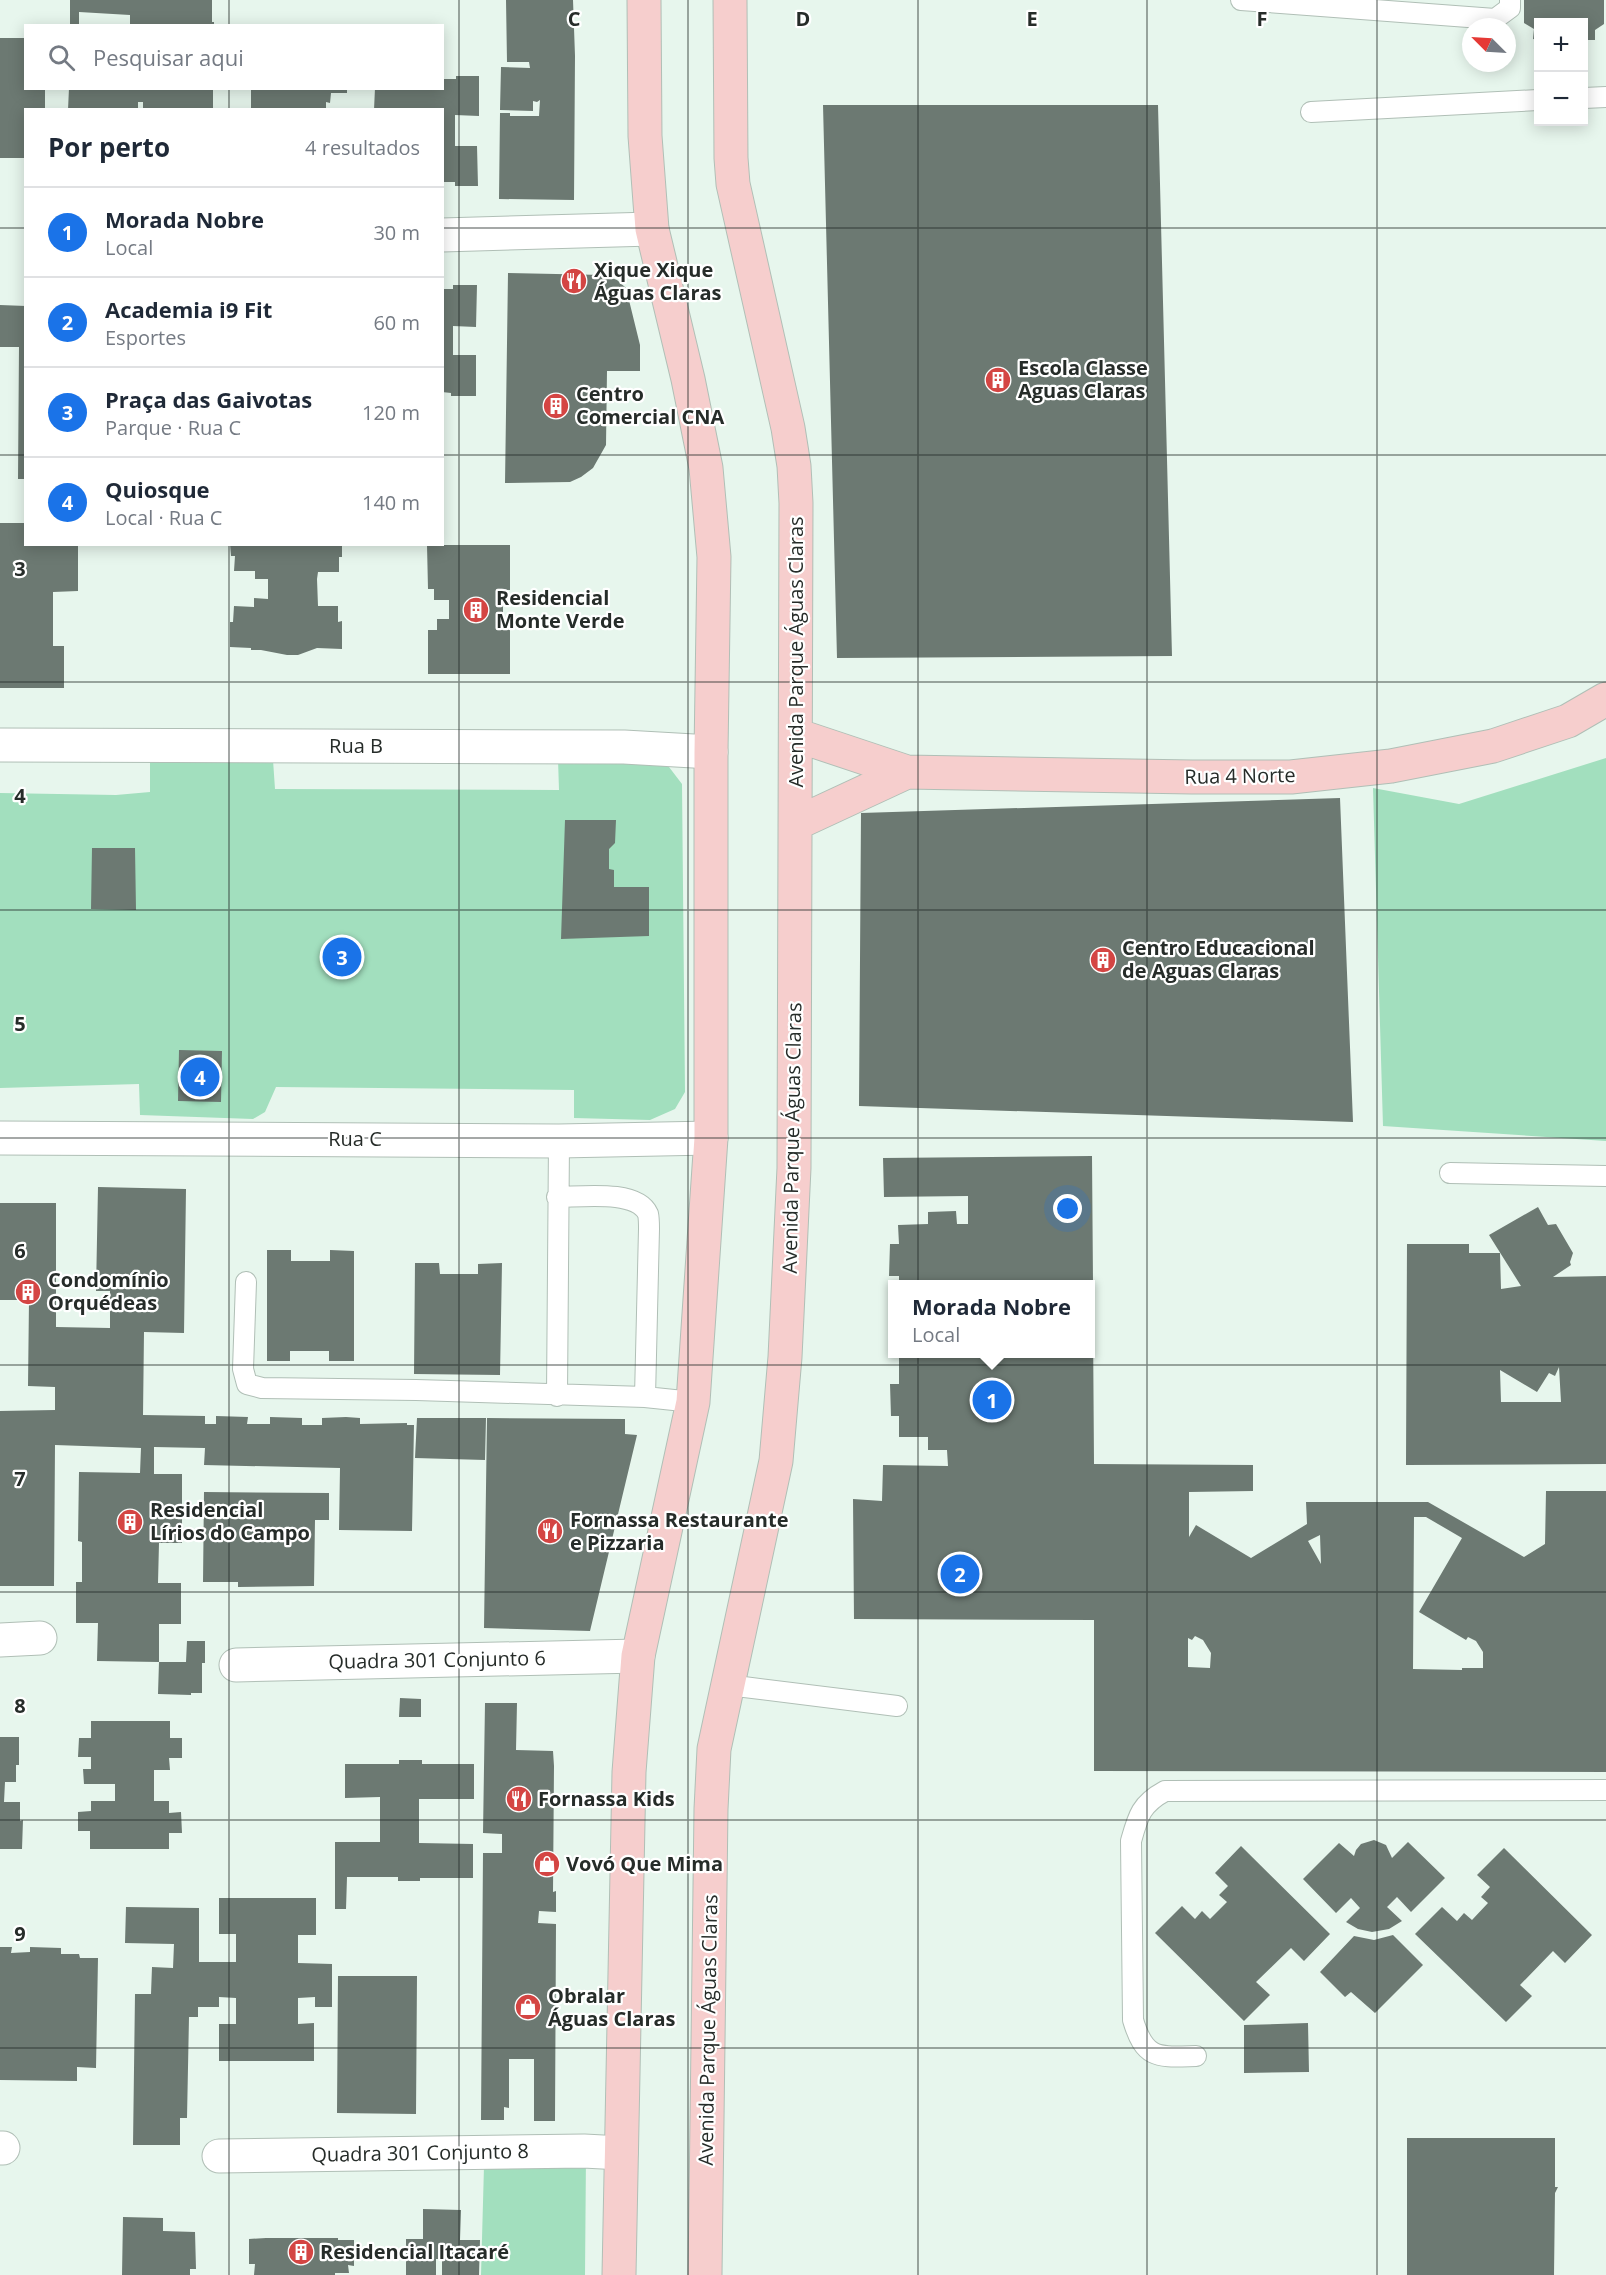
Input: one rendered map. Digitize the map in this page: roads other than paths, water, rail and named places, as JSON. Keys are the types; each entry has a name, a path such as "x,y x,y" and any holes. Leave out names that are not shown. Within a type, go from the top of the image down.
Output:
{"street":[{"path":"619,2275 629,1772 638,1656 693,1402 711,1138 711,752 714,557 706,468 688,379 652,229 645,136 644,0"},
{"name":"Avenida Parque Águas Claras","path":"705,2275 711,1809 714,1749 776,1461 786,1357 794,1168 796,503 794,466 788,428 733,184 730,158 730,0"},
{"path":"444,235 652,229"},
{"name":"Rua 4 Norte","path":"796,735 907,772 1291,777 1390,766 1492,746 1568,721 1606,699"},
{"name":"Rua 4 Norte","path":"1568,721 1606,722"},
{"name":"Rua B","path":"0,745 624,747 711,752"},
{"name":"Rua 4 Norte","path":"795,824 907,772"},
{"name":"Rua C","path":"0,1138 559,1141 711,1138"},
{"path":"0,1640 40,1638"},
{"name":"Quadra 301 Conjunto 6","path":"236,1665 638,1656"},
{"name":"Quadra 301 Conjunto 8","path":"219,2156 584,2151 621,2153"}],"lane":[{"path":"1241,0 1412,7 1495,19 1510,8 1510,0"},
{"path":"1588,98 1606,97"},
{"path":"1311,112 1534,100"},
{"path":"557,1396 559,1141"},
{"path":"1450,1173 1606,1176"},
{"path":"557,1197 622,1197 640,1205 648,1214 645,1397"},
{"path":"246,1282 243,1369 247,1384 262,1388 645,1397 693,1402"},
{"path":"728,1685 897,1706"},
{"path":"1196,2056 1160,2056 1146,2049 1139,2040 1133,2020 1131,1841 1138,1815 1149,1799 1165,1791 1606,1790"}],"place":[{"name":"Xique Xique Águas Claras","path":"574,281"},
{"name":"Escola Classe Aguas Claras","path":"998,380"},
{"name":"Centro Comercial CNA","path":"556,406"},
{"name":"Residencial Monte Verde","path":"476,610"},
{"name":"Praça das Gaivotas","path":"342,957"},
{"name":"Centro Educacional de Aguas Claras","path":"1103,960"},
{"name":"Quiosque","path":"200,1077"},
{"name":"Condomínio Orquédeas","path":"28,1292"},
{"name":"Morada Nobre","path":"992,1400"},
{"name":"Residencial Lírios do Campo","path":"130,1522"},
{"name":"Fornassa Restaurante e Pizzaria","path":"550,1531"},
{"name":"Academia i9 Fit","path":"960,1574"},
{"name":"Fornassa Kids","path":"519,1799"},
{"name":"Vovó Que Mima","path":"547,1864"},
{"name":"Obralar Águas Claras","path":"528,2007"},
{"name":"Residencial Itacaré","path":"301,2252"}]}
